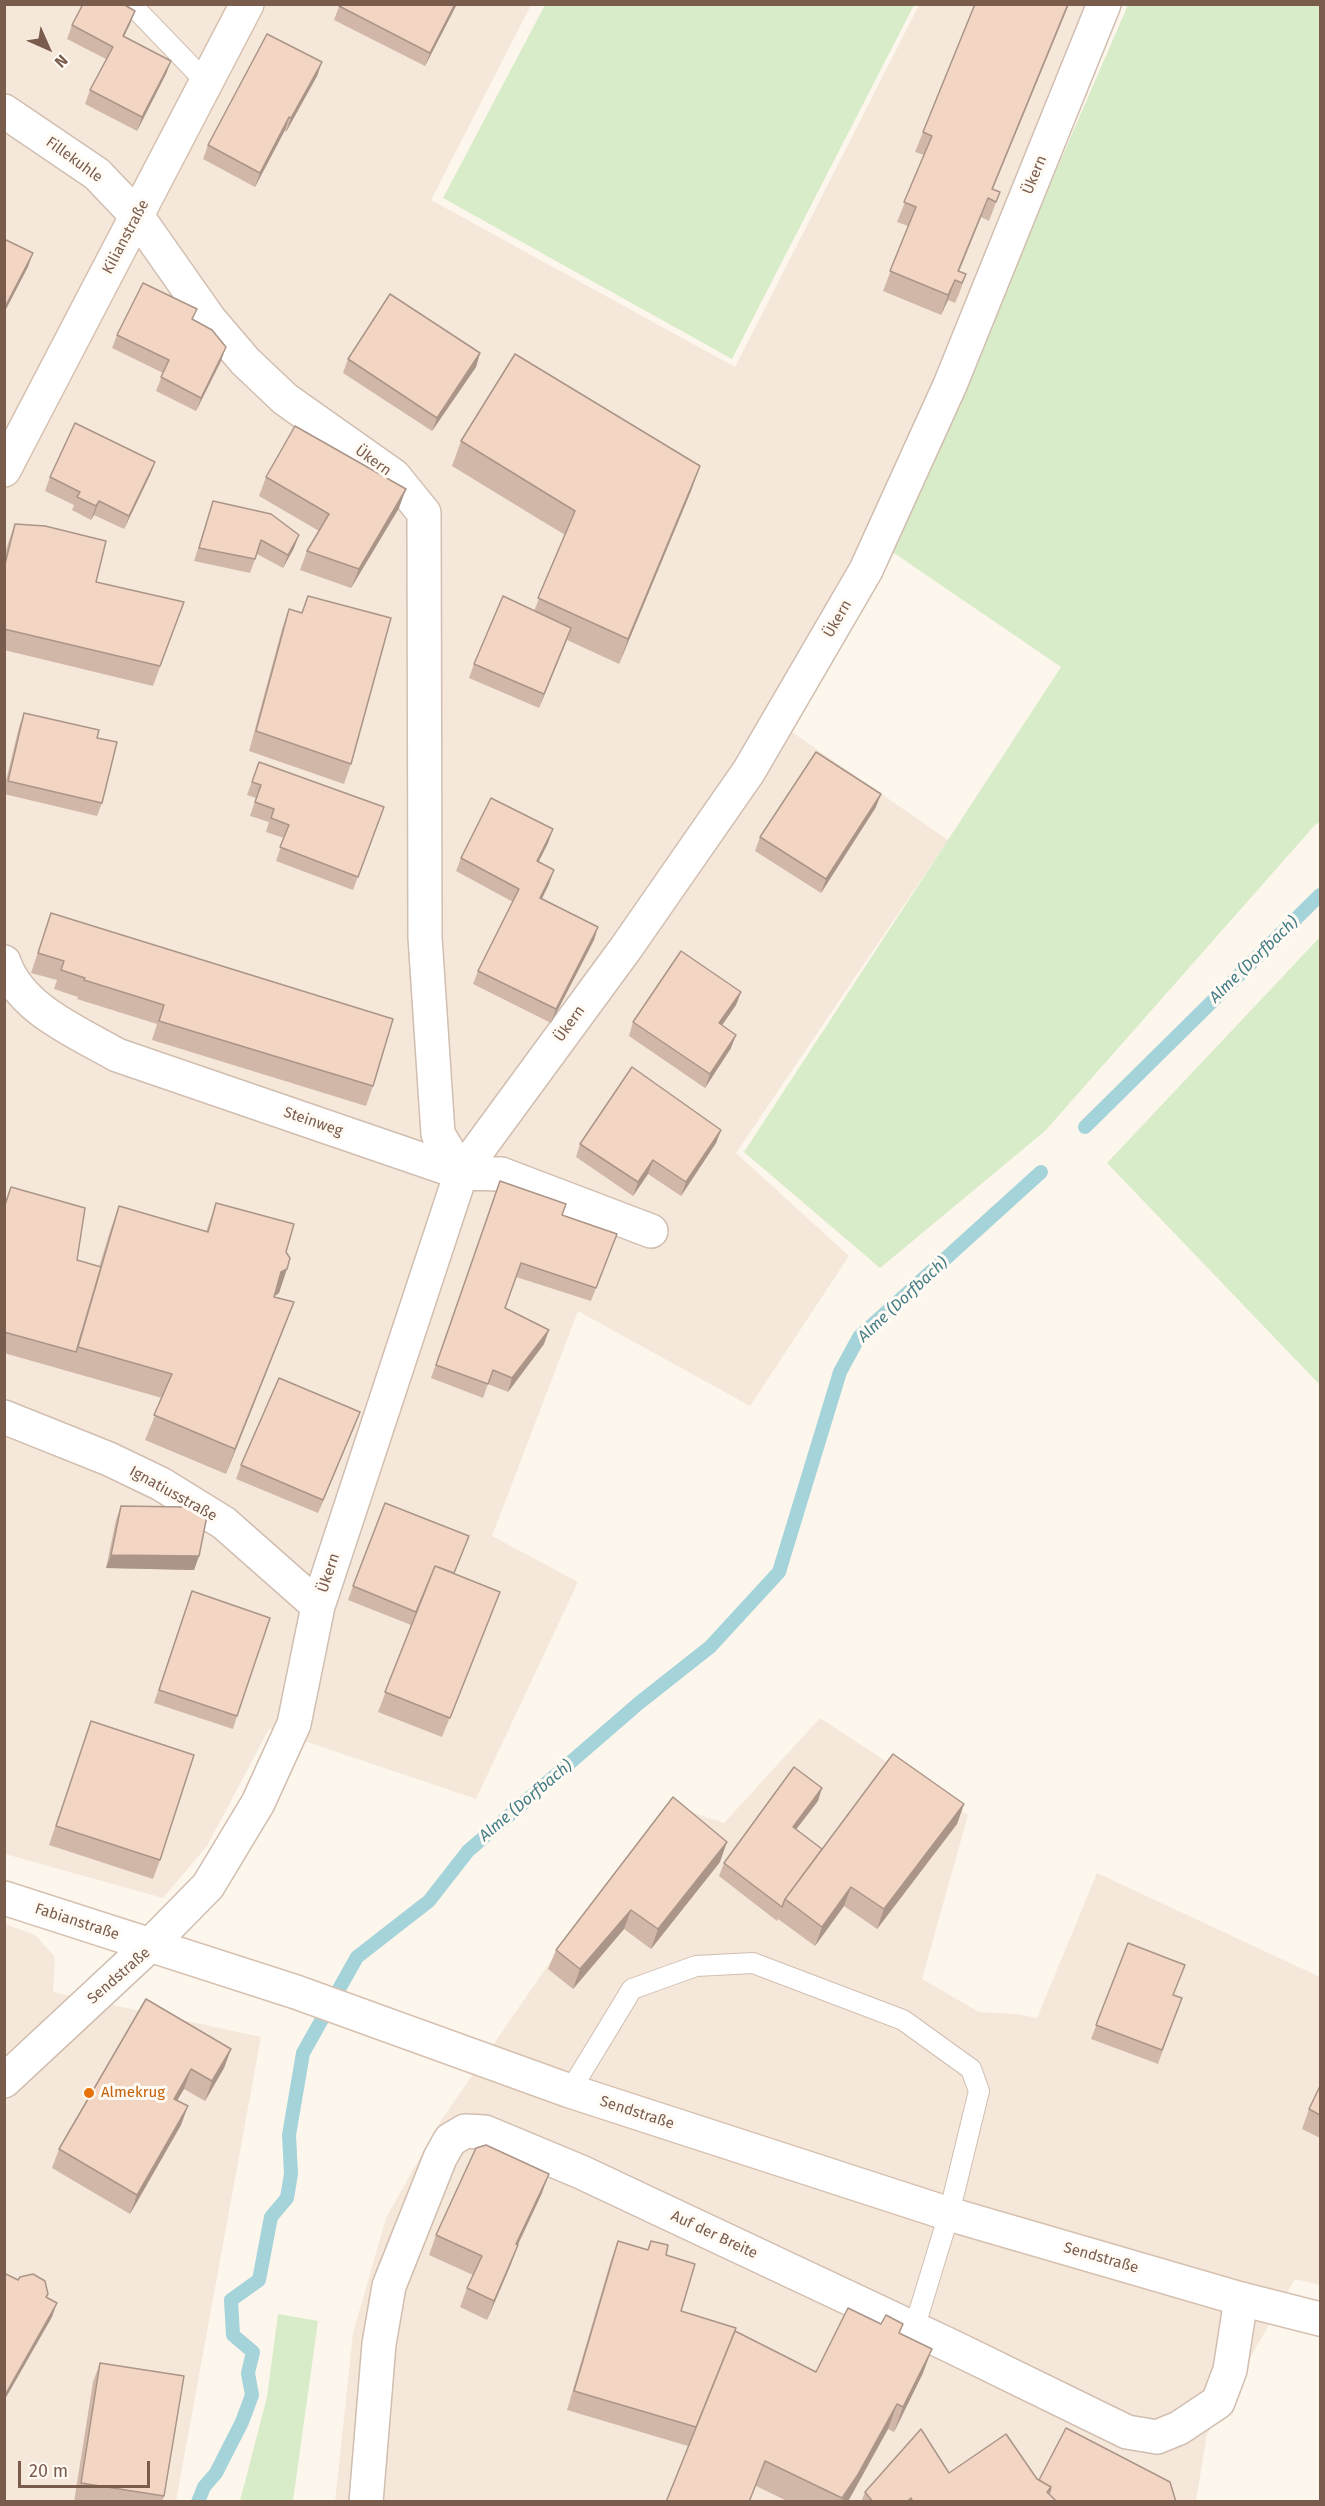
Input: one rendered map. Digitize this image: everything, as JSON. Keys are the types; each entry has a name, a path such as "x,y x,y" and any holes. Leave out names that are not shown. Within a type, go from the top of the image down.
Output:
{"street":[{"name":"Kilianstraße","path":"4,470 247,4"},
{"name":"Ükern","path":"150,1945 208,1886 258,1803 294,1724 318,1606 460,1173 626,948 749,771 866,570 950,385 1104,4"},
{"name":"Fillekuhle","path":"4,111 97,174 137,216"},
{"name":"Ükern","path":"137,216 210,320 245,361 285,399 394,476 424,513 425,937 438,1134 460,1173"},
{"name":"Steinweg","path":"4,962 9,975 29,1000 117,1055 460,1173 501,1174 651,1231"},
{"name":"Ignatiusstraße","path":"4,1417 109,1459 170,1490 224,1523 318,1606"},
{"name":"Fabianstraße","path":"4,1898 150,1945"},
{"name":"Sendstraße","path":"4,2081 150,1945 296,1992 570,2091 949,2214 1241,2299 1320,2319"},
{"name":"Auf der Breite","path":"366,2502 379,2344 389,2286 440,2158 450,2140 465,2131 484,2132 580,2172 1127,2432 1157,2437 1179,2428 1218,2402 1230,2370 1241,2299"}],"lane":[{"path":"131,4 207,83"},
{"path":"570,2091 632,1989 696,1966 753,1963 903,2020 971,2069 980,2091 949,2214 914,2329"}],"shaded area":[{"path":"4,5 531,5 431,200 735,367 919,5 1089,5 940,378 853,569 763,712 948,840 736,1153 849,1256 750,1406 578,1311 492,1536 578,1582 476,1799 269,1729 207,1846 163,1898 5,1854"},
{"path":"820,1718 968,1815 922,1979 979,2012 1016,2014 1037,2018 1097,1873 1320,1977 1320,2285 1295,2279 1207,2434 1196,2501 335,2502 353,2333 386,2218 440,2122 548,1965 671,1805 724,1823"},
{"path":"5,1924 35,1935 55,1957 53,1992 261,2037 176,2501 5,2502"}],"green space":[{"path":"545,5 914,5 732,359 443,198"},
{"path":"1128,5 1320,5 1320,822 1045,1131 880,1268 744,1152 1061,667 891,551"},
{"path":"1320,937 1320,1385 1107,1163"},
{"path":"278,2314 318,2321 293,2501 240,2501 267,2397"}],"building":[{"path":"83,4 123,4 135,11 123,36 171,61 142,117 90,90 113,47 72,25"},
{"path":"340,4 455,4 430,53 339,6"},
{"path":"975,4 1068,4 992,189 1000,192 996,202 988,198 958,271 966,274 962,283 955,280 948,295 890,271 916,207 904,202 932,136 923,132"},
{"path":"267,34 322,62 291,118 289,117 260,173 208,145"},
{"path":"4,239 33,253 4,309"},
{"path":"143,283 197,309 192,319 212,330 226,347 201,398 161,377 169,360 117,335"},
{"path":"390,294 480,353 437,418 348,359"},
{"path":"515,354 700,466 628,639 538,598 575,511 461,441"},
{"path":"75,423 155,462 129,516 99,501 96,506 77,497 80,492 50,477"},
{"path":"295,426 406,489 359,569 307,551 329,514 266,477"},
{"path":"213,501 271,514 299,535 288,555 261,540 255,559 199,548"},
{"path":"15,524 45,526 106,541 96,582 184,602 160,666 4,629 4,568"},
{"path":"308,596 391,618 351,764 256,731 289,609 302,613"},
{"path":"503,596 571,628 544,694 474,664"},
{"path":"24,713 99,730 97,738 117,742 102,803 8,781"},
{"path":"816,752 881,794 826,879 760,837"},
{"path":"259,762 384,807 358,877 280,847 289,825 271,818 274,809 255,802 261,785 252,782"},
{"path":"491,798 553,829 537,861 554,870 540,898 598,927 556,1009 478,971 519,889 461,858"},
{"path":"51,913 393,1019 373,1086 159,1021 164,1005 84,980 85,978 61,970 64,961 38,953"},
{"path":"681,951 741,992 719,1023 736,1035 710,1074 633,1022"},
{"path":"632,1067 721,1130 686,1182 653,1160 638,1182 580,1144"},
{"path":"500,1181 566,1204 562,1215 617,1234 596,1288 521,1263 505,1308 549,1330 512,1378 493,1370 488,1384 436,1365"},
{"path":"11,1187 85,1208 77,1260 101,1267 76,1352 4,1332 4,1208"},
{"path":"216,1203 294,1224 286,1252 290,1258 287,1269 281,1272 274,1297 294,1302 235,1449 154,1415 172,1374 78,1347 119,1206 208,1232"},
{"path":"279,1378 360,1412 323,1500 241,1465"},
{"path":"385,1503 469,1536 454,1573 435,1566 416,1612 353,1586"},
{"path":"121,1506 184,1507 207,1516 199,1556 111,1555"},
{"path":"435,1566 500,1592 450,1718 385,1692"},
{"path":"192,1591 270,1618 237,1716 159,1690"},
{"path":"91,1721 194,1755 160,1860 56,1826"},
{"path":"893,1754 964,1804 884,1909 851,1887 822,1927 785,1899"},
{"path":"794,1767 822,1788 793,1827 822,1849 785,1899 782,1907 724,1863"},
{"path":"673,1797 727,1842 658,1929 631,1910 580,1969 556,1950"},
{"path":"1128,1943 1185,1965 1173,1995 1182,1998 1162,2050 1096,2025"},
{"path":"146,1999 231,2049 212,2081 191,2069 174,2099 188,2106 137,2195 59,2149"},
{"path":"1320,2086 1320,2115 1309,2109"},
{"path":"486,2145 549,2174 516,2244 518,2245 494,2301 467,2288 482,2256 436,2235 476,2148"},
{"path":"618,2241 648,2250 651,2241 668,2245 666,2255 695,2264 681,2311 736,2328 696,2427 574,2391"},
{"path":"4,2273 18,2280 20,2277 33,2274 45,2281 48,2294 46,2297 57,2303 5,2395"},
{"path":"848,2308 881,2324 886,2315 903,2324 899,2333 932,2349 903,2407 897,2404 857,2476 842,2498 765,2461 749,2502 666,2502 735,2331 816,2372"},
{"path":"100,2363 184,2376 164,2496 81,2483"},
{"path":"1066,2428 1170,2482 1176,2502 1057,2502 1049,2494 1051,2487 1039,2480"},
{"path":"921,2429 949,2473 1006,2434 1037,2479 1051,2487 1047,2492 1057,2502 913,2502 911,2498 907,2502 873,2502 865,2492"}],"waterway":[{"name":"Alme (Dorfbach)","path":"1085,1127 1320,895"},
{"name":"Alme (Dorfbach)","path":"198,2502 204,2487 216,2473 242,2422 252,2395 248,2373 253,2352 233,2335 231,2300 259,2280 271,2217 287,2198 291,2174 289,2135 303,2053 357,1957 429,1901 468,1851 639,1703 710,1647 779,1572 840,1372 859,1337 1041,1172"}],"place":[{"name":"Almekrug","path":"89,2093"}]}
